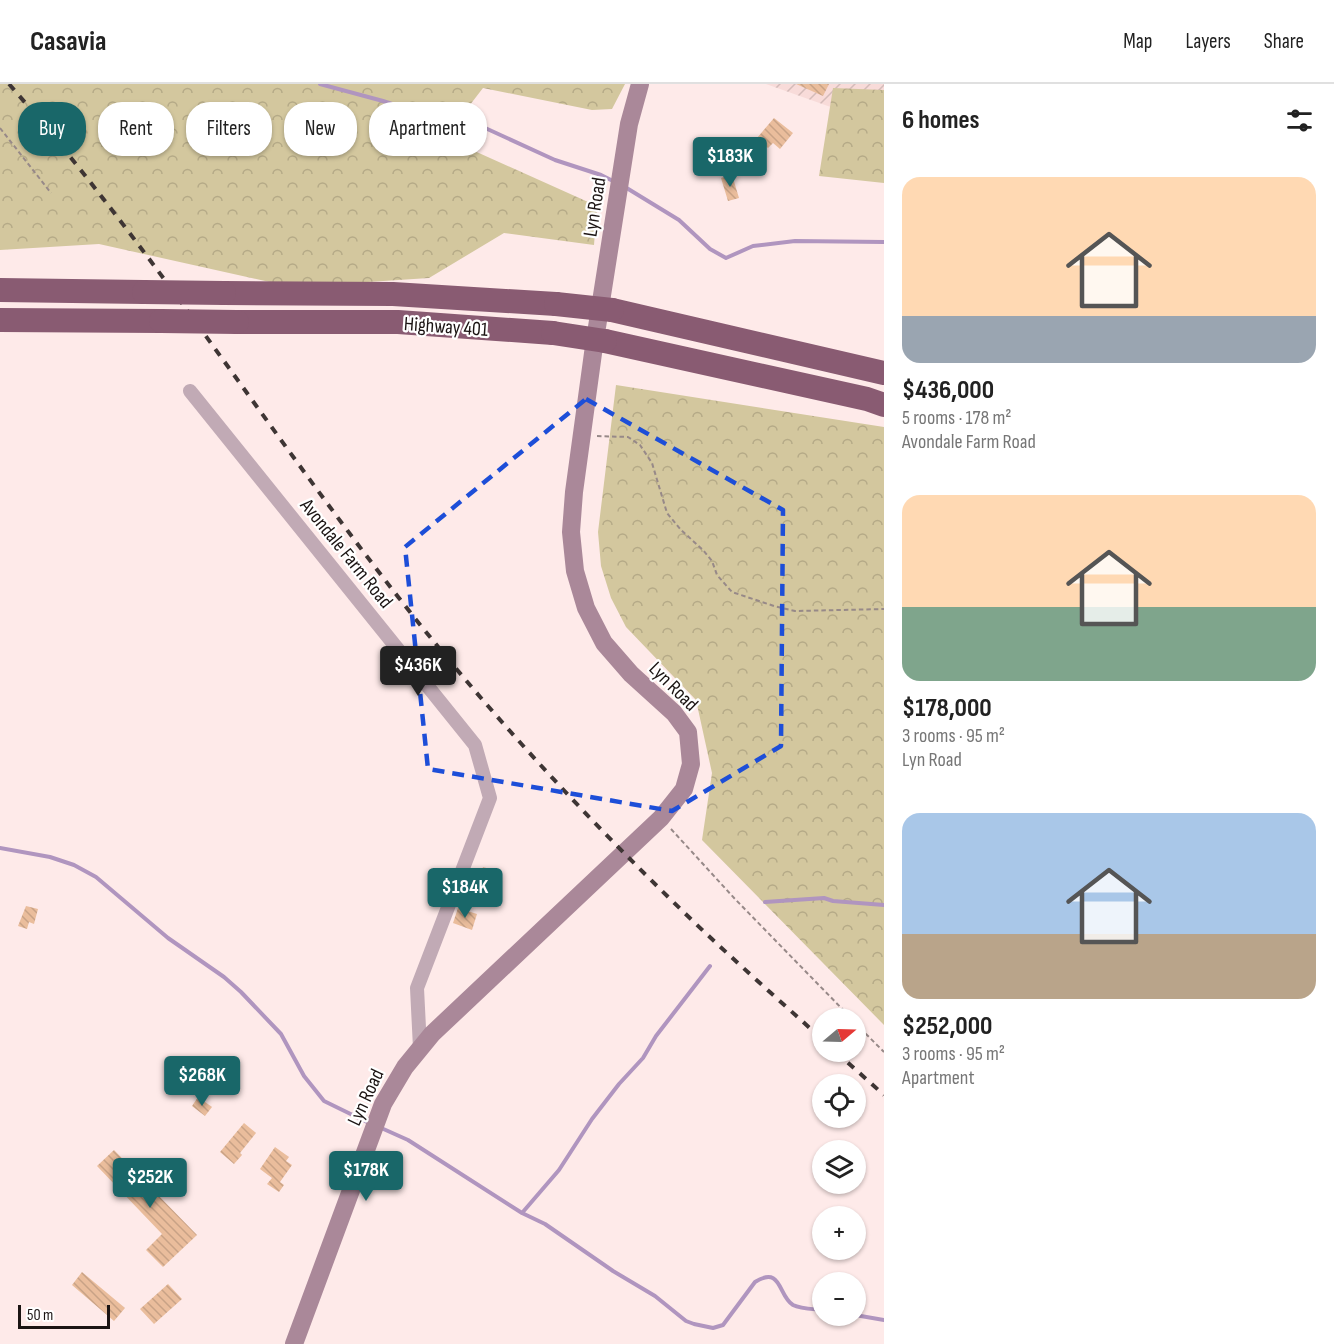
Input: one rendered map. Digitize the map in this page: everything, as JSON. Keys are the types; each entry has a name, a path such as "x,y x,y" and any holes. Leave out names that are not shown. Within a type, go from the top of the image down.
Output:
{"highway":[{"name":"Highway 401","path":"0,290 393,294 556,304 612,310 884,374"},
{"name":"Highway 401","path":"0,320 398,322 553,333 605,341 867,399 884,405"}],"main road":[{"name":"Lyn Road","path":"294,1344 383,1104 405,1067 432,1034 661,818 684,789 691,764 688,732 674,713 631,674 604,643 586,608 575,571 571,532 582,435 629,124 639,84"}],"street":[{"name":"Avondale Farm Road","path":"190,391 475,745 490,798 417,988 420,1048"}],"path":[{"path":"0,128 51,193"},
{"path":"582,435 628,437 640,445 652,463 668,513 681,530 712,561 717,575 732,592 774,606 795,610 884,609"},
{"path":"661,818 735,899 841,1008"},
{"path":"866,1034 884,1052"}],"highlighted area":[{"path":"586,399 783,510 781,746 672,811 428,769 405,547"}],"shaded area":[{"path":"766,84 884,84 884,126"}],"green space":[{"path":"0,84 625,84 612,109 592,110 483,88 472,102 369,102 369,156 486,156 597,206 594,245 504,233 429,278 292,287 99,244 0,250"},
{"path":"833,88 884,90 884,183 819,176"},
{"path":"616,385 884,427 884,1025 702,840 712,773 696,700 626,627 611,598 601,566 598,532"}],"building":[{"path":"796,84 829,84 823,96"},
{"path":"774,118 793,133 780,149 773,143 768,148 757,138"},
{"path":"732,175 739,198 728,201 721,178"},
{"path":"483,867 502,873 497,890 478,884"},
{"path":"26,906 38,909 34,924 29,922 27,929 18,926"},
{"path":"458,908 477,914 472,930 453,923"},
{"path":"198,1097 212,1107 205,1116 192,1106"},
{"path":"244,1123 256,1133 234,1164 220,1152"},
{"path":"275,1147 289,1157 286,1161 292,1165 280,1182 284,1185 279,1192 267,1184 272,1178 260,1169"},
{"path":"114,1150 197,1235 163,1267 146,1250 162,1234 97,1166"},
{"path":"82,1272 125,1308 114,1321 72,1285"},
{"path":"168,1284 182,1299 154,1324 140,1309"}],"waterway":[{"path":"320,84 419,113 483,127 555,160 613,181"},
{"path":"625,187 679,220 710,249 726,258 753,246 795,241 884,242"},
{"path":"0,848 50,857 74,865 96,877 168,938 224,977 241,992 281,1034 304,1076 324,1101 369,1123"},
{"path":"765,902 824,898 833,901 884,905"},
{"path":"522,1213 559,1170 592,1119 643,1058 656,1036 710,966"},
{"path":"379,1127 408,1140 522,1213 545,1224 613,1271 655,1296 686,1321 713,1328 723,1325 755,1282 770,1277 775,1279 788,1301 793,1305 812,1309"},
{"path":"866,1317 884,1320"}],"railway":[{"path":"9,84 114,213 359,546 477,694 548,773 658,887 812,1030"},
{"path":"847,1062 884,1095"}]}
